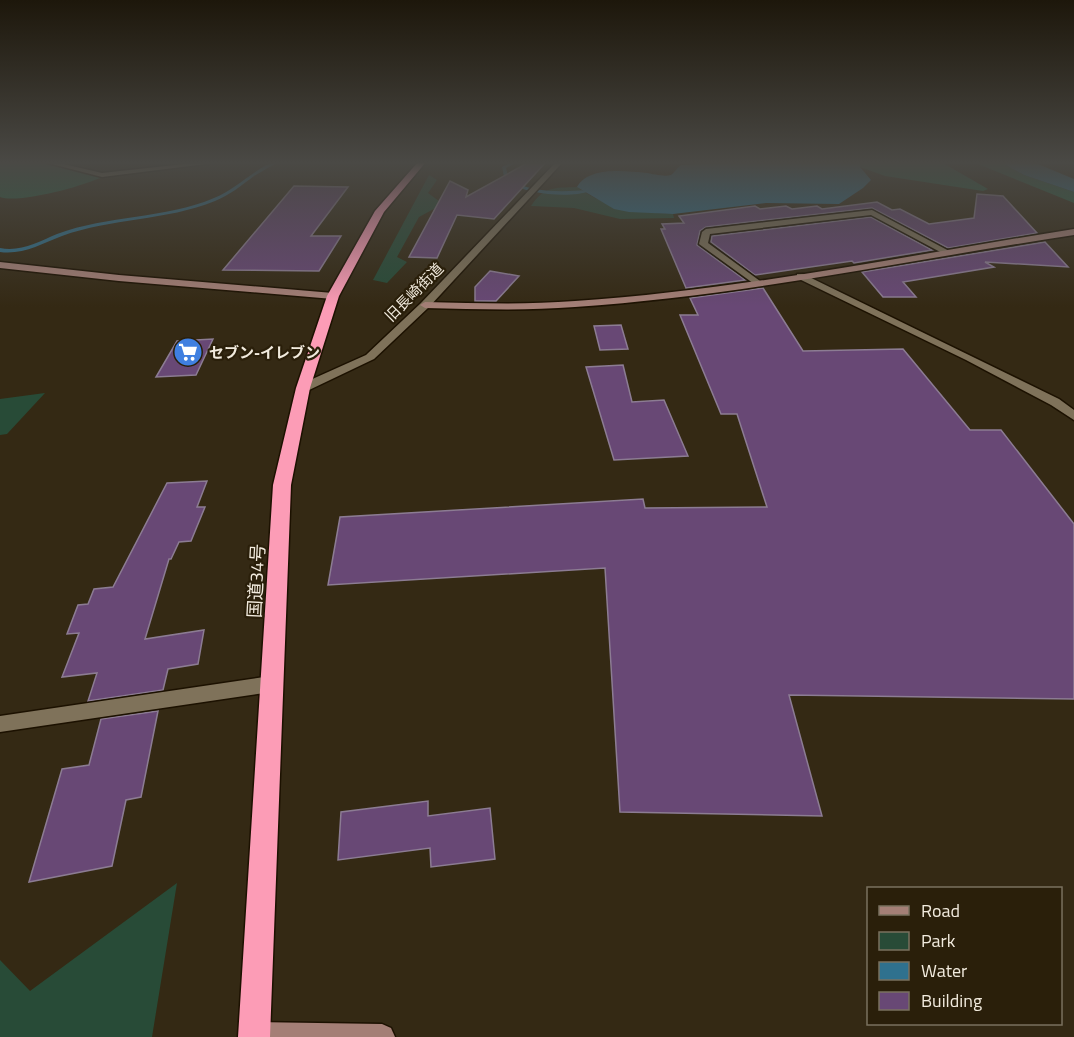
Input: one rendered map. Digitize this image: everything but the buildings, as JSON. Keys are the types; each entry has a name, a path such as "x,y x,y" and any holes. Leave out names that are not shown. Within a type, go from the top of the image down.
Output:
{"highway":[{"name":"国道34号","path":"254,1036 282,485 303,388 333,296 381,210"}],"street":[{"name":"旧長崎街道","path":"303,388 370,357 425,305 514,210"},
{"path":"757,283 703,244 706,232 872,212 948,252"},
{"path":"425,305 509,307 591,303 757,283 1074,232"},
{"path":"0,265 119,278 333,296"},
{"path":"800,276 970,358 1055,402 1074,416"},
{"path":"0,724 271,684"},
{"path":"254,1036 382,1037"}],"green space":[{"path":"410,210 431,210 419,217 397,257 407,262 387,283 373,280"},
{"path":"584,210 631,210 673,214 674,218 620,219"},
{"path":"45,393 7,434 0,435 0,399"},
{"path":"177,883 152,1037 0,1037 0,960 30,991"}],"water":[{"path":"621,210 703,210 673,214"}],"waterway":[{"path":"0,250 16,251 84,228 180,210"}],"place":[{"name":"セブン-イレブン","path":"188,352"}]}
